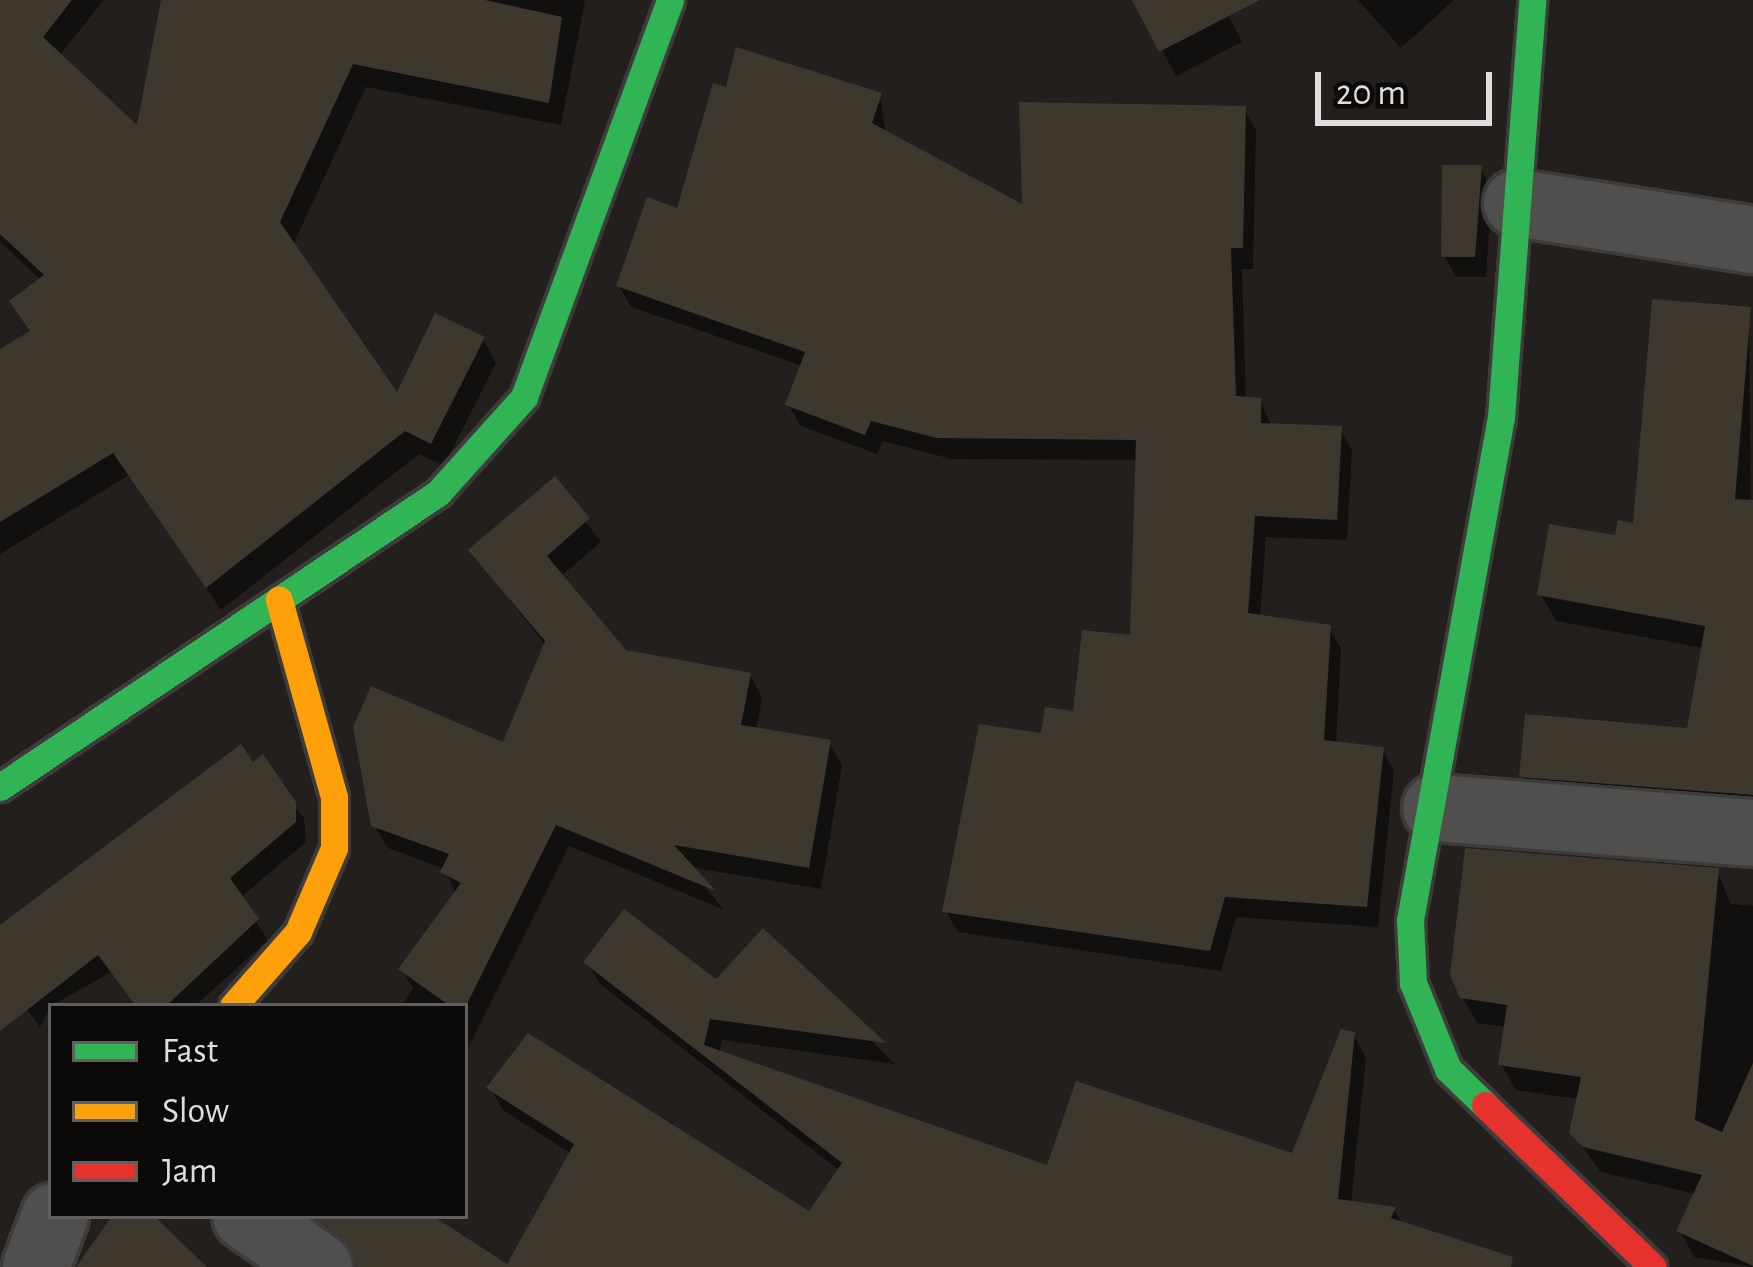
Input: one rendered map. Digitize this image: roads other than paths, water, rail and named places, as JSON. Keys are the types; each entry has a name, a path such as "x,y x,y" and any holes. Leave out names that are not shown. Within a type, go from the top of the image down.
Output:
{"street":[{"path":"0,787 438,493 524,397 670,0"},
{"path":"1532,0 1501,417 1436,808 1410,920 1413,983 1448,1069 1652,1267"},
{"path":"1516,203 1753,240"},
{"path":"236,1003 298,932 334,848 334,796 279,600"},
{"path":"1436,808 1753,833"},
{"path":"36,1267 54,1219"},
{"path":"250,1219 320,1267"}]}
